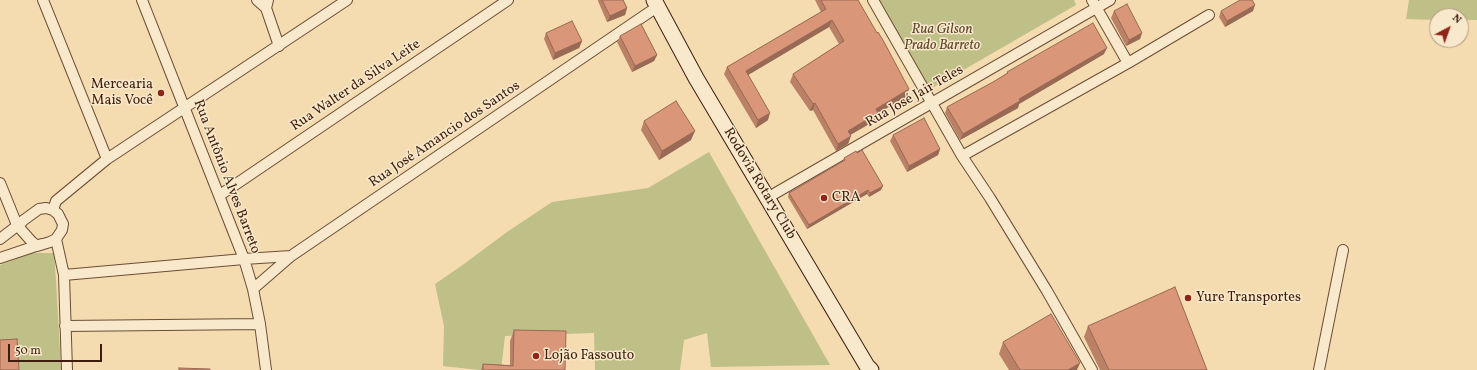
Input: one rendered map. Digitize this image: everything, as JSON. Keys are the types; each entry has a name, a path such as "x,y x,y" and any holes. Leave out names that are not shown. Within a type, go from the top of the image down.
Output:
{"main road":[{"name":"Rodovia Rotary Club","path":"656,4 696,78 869,369"}],"street":[{"path":"43,0 107,159"},
{"name":"Rua Antônio Alves Barreto","path":"142,0 244,259 253,289 260,324 266,370"},
{"path":"256,0 267,4 279,46"},
{"path":"53,210 56,201 107,159 347,0"},
{"name":"Rua Walter da Silva Leite","path":"220,195 508,0"},
{"path":"873,0 962,156 1047,291 1092,370"},
{"name":"Rua José Jair Teles","path":"767,198 932,103 1094,4 1110,0"},
{"name":"Rua José Amancio dos Santos","path":"253,289 291,256 656,4"},
{"path":"1094,4 1128,63"},
{"path":"962,156 1128,63 1209,15"},
{"path":"0,183 17,226 32,242 40,244"},
{"path":"0,239 39,209 46,208 53,210 58,214 63,224 60,235 56,239 0,258"},
{"path":"56,239 64,275 67,370"},
{"path":"1319,370 1343,250"},
{"path":"64,275 291,256"},
{"path":"65,326 260,324"}],"green space":[{"name":"Rua Gilson Prado Barreto","path":"875,0 1074,0 1076,5 927,91"},
{"path":"1409,0 1477,0 1477,20 1469,20 1469,8 1429,8 1429,20 1406,19"},
{"path":"709,152 830,365 711,367 707,333 684,340 680,370 595,370 594,333 505,336 501,370 479,370 443,366 444,326 435,284 507,232 552,202 648,188"},
{"path":"33,253 54,253 61,370 0,370 0,265"}],"building":[{"path":"602,0 623,0 627,8 610,16"},
{"path":"821,0 858,0 877,33 878,32 884,42 909,89 876,109 878,113 848,131 851,136 838,144 815,103 813,104 793,74 844,41 832,20 746,71 770,113 758,120 727,67 826,9"},
{"path":"1240,0 1252,0 1255,5 1227,21 1221,11"},
{"path":"1127,4 1142,33 1129,40 1114,11"},
{"path":"572,21 582,41 555,53 546,33"},
{"path":"1093,23 1107,48 1019,99 1020,101 963,134 947,107 993,82 1008,73 1007,72"},
{"path":"641,24 657,55 635,66 620,36"},
{"path":"676,101 695,131 662,151 644,121"},
{"path":"924,118 940,149 909,166 893,135"},
{"name":"CRA","path":"862,150 883,186 870,193 868,190 809,225 789,193 845,160 844,158 856,151 857,153"},
{"path":"1175,287 1207,370 1109,370 1088,326"},
{"path":"1051,314 1080,363 1068,370 1020,370 1003,342"},
{"name":"Lojão Fassouto","path":"514,330 566,331 565,370 483,370 483,364 513,366"},
{"path":"17,339 19,370 0,370 0,340"},
{"path":"179,368 210,369 210,370 179,370"}],"place":[{"name":"Mercearia Mais Você","path":"161,93"},
{"name":"CRA","path":"824,198"},
{"name":"Yure Transportes","path":"1188,298"},
{"name":"Lojão Fassouto","path":"536,356"}]}
